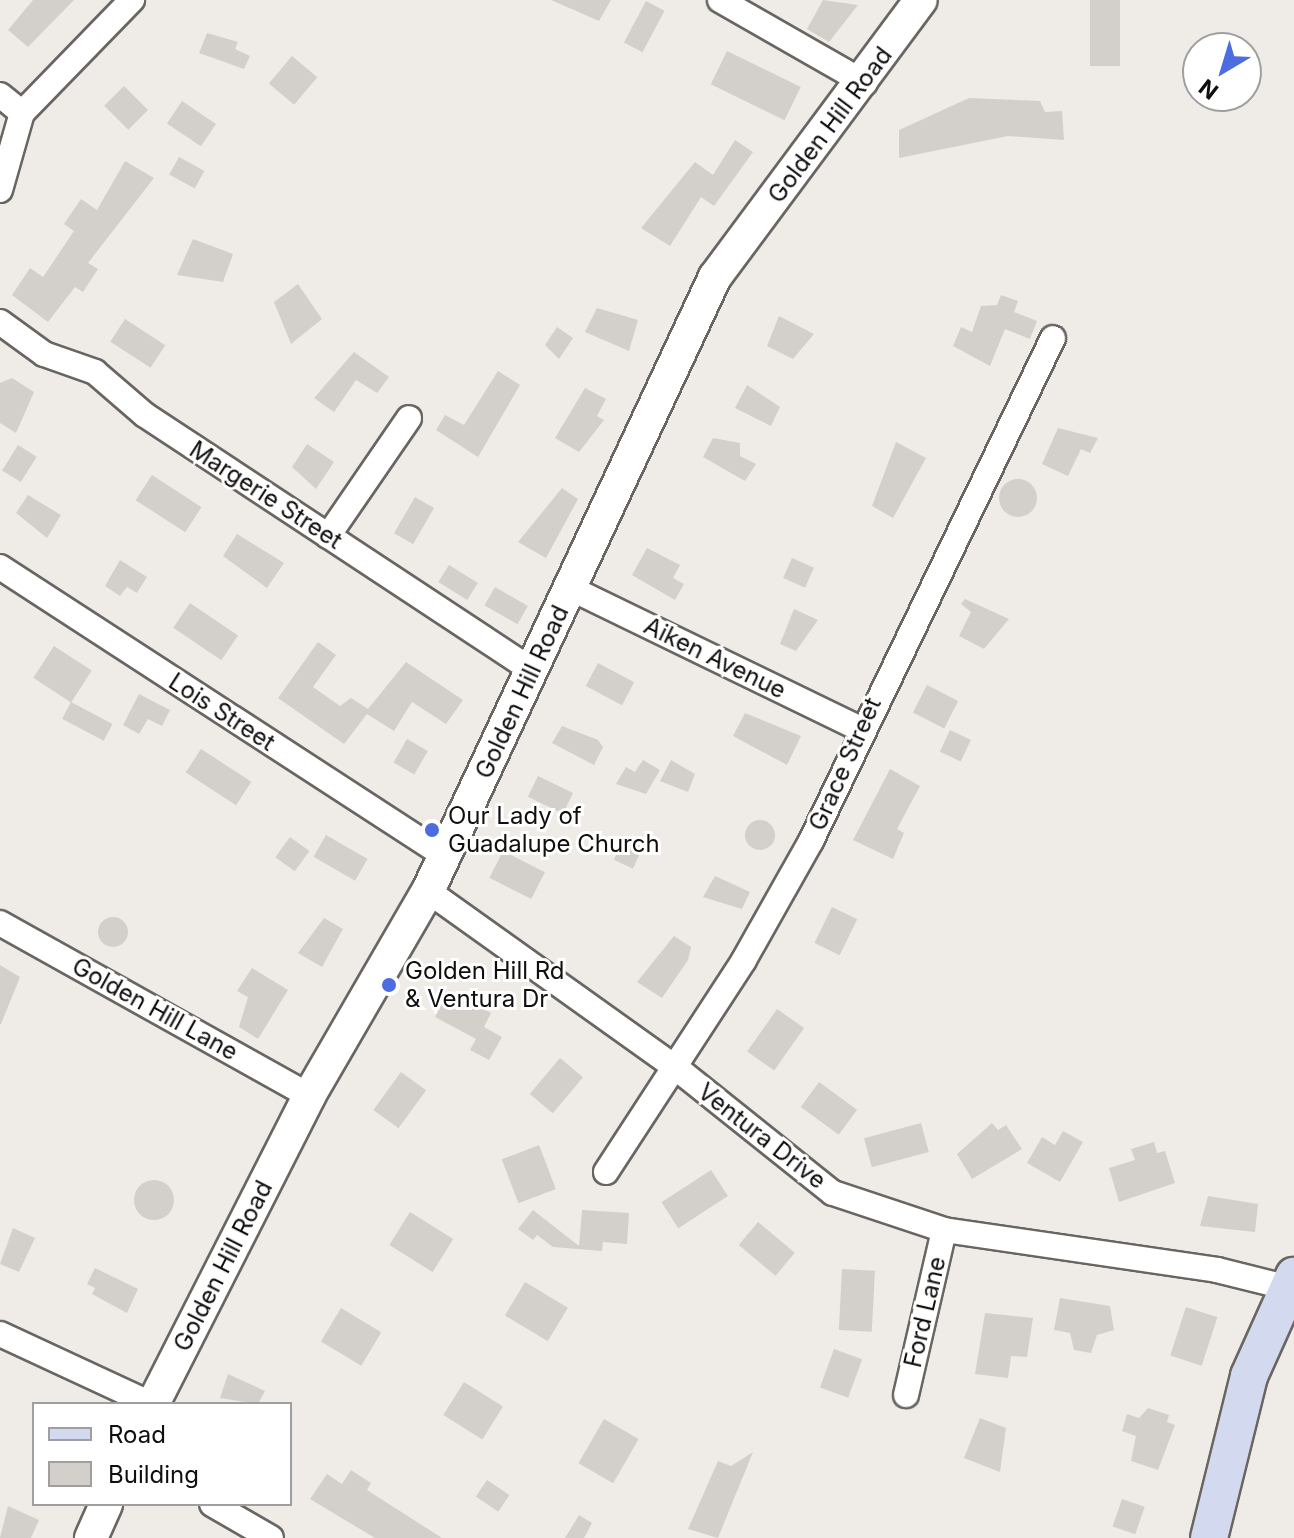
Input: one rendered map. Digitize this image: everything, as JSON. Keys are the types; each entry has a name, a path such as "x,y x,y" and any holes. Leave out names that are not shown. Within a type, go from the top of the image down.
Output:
{"main road":[{"path":"1209,1538 1249,1376 1291,1282"}],"street":[{"path":"0,190 22,113 132,0"},
{"path":"720,0 865,83"},
{"name":"Golden Hill Road","path":"153,1402 309,1096 428,891 715,277 865,83 921,0"},
{"path":"0,95 22,113"},
{"name":"Margerie Street","path":"0,322 44,354 95,372 145,415 533,671"},
{"name":"Grace Street","path":"606,1172 675,1067 811,841 860,729 1053,338"},
{"path":"328,536 409,418"},
{"name":"Lois Street","path":"0,567 445,856"},
{"name":"Aiken Avenue","path":"570,588 860,729"},
{"name":"Ventura Drive","path":"428,891 675,1067 833,1193 944,1230 1291,1282"},
{"name":"Golden Hill Lane","path":"0,923 309,1096"},
{"name":"Ford Lane","path":"906,1395 944,1230"},
{"path":"0,1334 148,1402"},
{"path":"91,1538 105,1506"},
{"path":"215,1506 271,1538"}],"building":[{"path":"33,0 74,0 28,47 8,30"},
{"path":"551,0 611,0 599,21"},
{"path":"823,0 858,5 829,42 807,29"},
{"path":"1090,0 1120,0 1120,66 1090,66"},
{"path":"646,1 665,11 642,52 624,42"},
{"path":"207,33 238,42 235,49 250,56 244,69 199,53"},
{"path":"727,51 801,87 784,120 711,84"},
{"path":"292,56 317,77 294,105 269,84"},
{"path":"124,86 148,110 128,130 104,106"},
{"path":"969,98 1040,101 1045,112 1062,111 1064,140 1008,136 899,158 899,130"},
{"path":"182,101 216,124 201,146 167,123"},
{"path":"735,140 753,152 714,206 701,197 670,246 641,228 695,162 713,175"},
{"path":"179,157 204,171 195,189 169,174"},
{"path":"125,161 154,178 88,263 98,269 83,292 75,287 48,322 12,295 30,268 43,277 74,231 64,224 81,199 97,210"},
{"path":"193,239 233,254 223,282 177,275"},
{"path":"298,284 322,319 291,344 274,302"},
{"path":"1001,295 1018,301 1014,312 1037,321 1030,339 1005,329 990,366 953,346 961,327 972,332 981,306 997,305"},
{"path":"597,308 638,320 629,351 585,332"},
{"path":"779,316 814,334 793,359 767,346"},
{"path":"125,319 165,345 151,368 110,342"},
{"path":"557,327 573,338 559,359 545,345"},
{"path":"354,352 389,377 377,393 356,380 334,412 314,398"},
{"path":"498,371 520,385 478,457 436,430 445,415 464,425"},
{"path":"12,378 34,392 16,433 0,423 0,383"},
{"path":"747,385 780,407 771,426 735,408"},
{"path":"585,388 606,399 597,416 604,420 579,452 555,438"},
{"path":"1058,428 1098,438 1090,453 1081,449 1068,476 1042,464"},
{"path":"713,438 740,443 740,456 756,464 745,481 703,457"},
{"path":"896,442 926,458 893,518 872,506"},
{"path":"307,444 334,462 316,489 292,467"},
{"path":"18,445 37,457 21,482 2,470"},
{"path":"152,475 201,507 185,532 136,500"},
{"path":"1018,479 1031,485 1037,498 1031,511 1018,517 1005,511 999,498 1005,485"},
{"path":"562,488 578,499 546,558 518,542"},
{"path":"28,495 61,515 47,538 16,513"},
{"path":"415,497 434,508 413,544 394,533"},
{"path":"237,534 284,563 267,588 223,556"},
{"path":"647,548 680,565 673,578 684,584 675,600 632,575"},
{"path":"792,558 814,568 805,588 783,578"},
{"path":"120,560 147,577 137,593 127,587 120,596 105,586"},
{"path":"449,565 478,583 467,600 438,582"},
{"path":"495,587 528,606 517,624 484,605"},
{"path":"965,599 1009,619 984,649 959,636 971,612 961,604"},
{"path":"190,603 238,635 221,660 173,628"},
{"path":"794,609 818,620 796,651 780,644"},
{"path":"318,642 336,655 313,687 340,706 351,698 368,709 406,662 463,700 446,724 412,702 394,731 367,714 344,744 278,698"},
{"path":"54,646 92,671 71,702 33,678"},
{"path":"598,663 634,682 622,705 586,686"},
{"path":"927,685 958,701 944,729 913,713"},
{"path":"139,694 170,710 162,726 148,719 139,734 123,725"},
{"path":"71,702 112,724 104,741 62,719"},
{"path":"745,713 801,736 787,765 733,736"},
{"path":"562,726 598,740 603,747 594,765 552,743"},
{"path":"950,730 971,740 961,761 940,752"},
{"path":"407,739 428,751 414,774 394,762"},
{"path":"201,749 251,782 236,805 186,772"},
{"path":"643,760 660,770 646,794 616,784 626,767 635,772"},
{"path":"671,760 695,774 688,792 660,781"},
{"path":"890,769 920,786 897,829 904,833 893,859 853,840"},
{"path":"538,776 573,793 563,814 528,797"},
{"path":"760,820 771,824 775,835 771,846 760,850 749,846 745,835 749,824"},
{"path":"326,835 368,859 355,881 314,857"},
{"path":"290,837 309,851 295,871 275,857"},
{"path":"624,838 643,847 633,869 614,860"},
{"path":"503,851 545,872 531,899 489,878"},
{"path":"715,876 750,892 742,909 703,897"},
{"path":"832,907 857,919 840,955 814,943"},
{"path":"113,917 124,921 128,932 124,943 113,947 102,943 98,932 102,921"},
{"path":"324,918 343,929 322,967 298,953"},
{"path":"674,936 691,947 688,960 662,998 637,982"},
{"path":"0,965 20,977 1,1024 0,1024"},
{"path":"252,968 288,990 258,1039 239,1027 248,997 237,991"},
{"path":"449,990 491,1013 484,1027 502,1037 489,1060 470,1050 476,1039 435,1017"},
{"path":"777,1009 804,1028 774,1071 747,1052"},
{"path":"560,1058 583,1077 553,1113 530,1094"},
{"path":"401,1072 426,1090 398,1128 373,1110"},
{"path":"819,1082 857,1110 839,1135 801,1107"},
{"path":"921,1123 929,1152 872,1167 864,1138"},
{"path":"992,1123 998,1130 1006,1125 1022,1149 972,1179 957,1154"},
{"path":"1063,1131 1083,1142 1060,1182 1027,1163 1042,1137 1055,1145"},
{"path":"1154,1142 1157,1153 1165,1151 1175,1183 1119,1202 1109,1168 1135,1160 1131,1149"},
{"path":"539,1145 556,1189 519,1203 502,1159"},
{"path":"711,1170 728,1196 678,1228 662,1202"},
{"path":"154,1180 168,1186 174,1200 168,1214 154,1220 140,1214 134,1200 140,1186"},
{"path":"1208,1196 1258,1204 1255,1232 1200,1226"},
{"path":"533,1210 579,1246 582,1210 629,1213 627,1244 603,1242 602,1251 553,1247 537,1235 533,1240 518,1229"},
{"path":"410,1212 453,1239 433,1272 389,1245"},
{"path":"758,1222 795,1253 775,1276 739,1245"},
{"path":"13,1228 35,1238 19,1272 0,1264"},
{"path":"95,1268 138,1289 127,1313 92,1294 95,1288 87,1284"},
{"path":"842,1269 875,1271 872,1332 839,1330"},
{"path":"525,1282 568,1308 548,1341 505,1315"},
{"path":"1060,1298 1110,1306 1114,1330 1097,1335 1091,1353 1074,1350 1070,1333 1054,1330"},
{"path":"1186,1307 1217,1317 1202,1366 1170,1356"},
{"path":"341,1308 381,1332 361,1366 321,1341"},
{"path":"985,1313 1033,1318 1027,1357 1011,1356 1008,1378 975,1374"},
{"path":"834,1349 862,1359 848,1398 820,1388"},
{"path":"228,1374 265,1391 259,1402 220,1398"},
{"path":"464,1382 503,1406 482,1439 443,1415"},
{"path":"1148,1408 1169,1415 1167,1422 1175,1425 1158,1470 1131,1461 1136,1436 1122,1431 1127,1414 1139,1418"},
{"path":"980,1418 1006,1428 1000,1472 964,1458"},
{"path":"604,1419 639,1439 613,1483 578,1463"},
{"path":"753,1452 718,1538 688,1529 718,1461 731,1466"},
{"path":"351,1470 371,1483 367,1490 442,1538 375,1538 310,1499 327,1474 342,1484"},
{"path":"487,1480 509,1495 498,1512 476,1497"},
{"path":"1122,1499 1145,1507 1135,1534 1113,1526"},
{"path":"8,1506 39,1520 31,1538 0,1538"},
{"path":"579,1515 592,1523 584,1538 565,1538"}],"place":[{"name":"Our Lady of Guadalupe Church","path":"432,830"},
{"name":"Golden Hill Rd & Ventura Dr","path":"389,985"}]}
